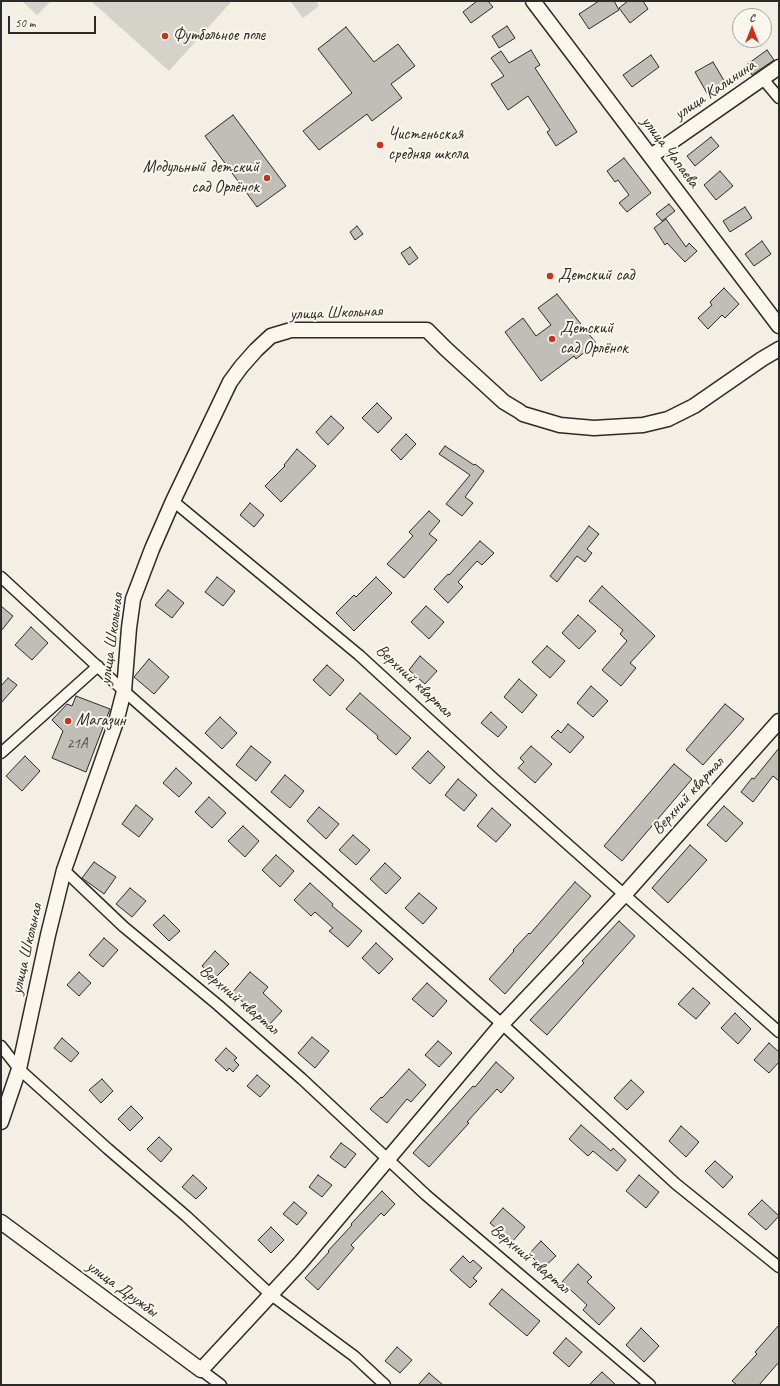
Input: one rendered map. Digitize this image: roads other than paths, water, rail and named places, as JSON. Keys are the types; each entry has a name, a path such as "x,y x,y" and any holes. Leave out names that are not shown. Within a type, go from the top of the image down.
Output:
{"street":[{"name":"улица Чапаева","path":"533,1 779,326"},
{"name":"улица Калинина","path":"651,156 779,67"},
{"path":"763,79 779,98"},
{"name":"улица Школьная","path":"1,1122 19,1069 48,935 64,870 116,722 124,691 133,599 152,549 173,501 230,382 241,367 271,336 291,330 427,330 504,402 519,411 560,425 594,428 643,425 668,419 694,406 778,349"},
{"name":"Верхний квартал","path":"173,501 359,655 493,778 779,1032"},
{"path":"1,577 124,691 502,1024 676,1184 779,1267"},
{"path":"1,753 98,666"},
{"name":"Верхний квартал","path":"201,1370 301,1262 502,1024 624,895 779,721"},
{"name":"Верхний квартал","path":"64,870 124,927 218,1005 302,1078 426,1195 650,1385"},
{"path":"1,1046 19,1069 108,1149 186,1216 270,1294 354,1356 385,1385"},
{"name":"улица Дружбы","path":"1,1222 221,1385"}],"place":[{"name":"Футбольное поле","path":"165,36"},
{"name":"Чистеньская средняя школа","path":"380,145"},
{"name":"Модульный детский сад Орлёнок","path":"267,178"},
{"name":"Детский сад","path":"550,276"},
{"name":"Детский сад Орлёнок","path":"552,339"},
{"name":"Магазин","path":"68,721"}]}
